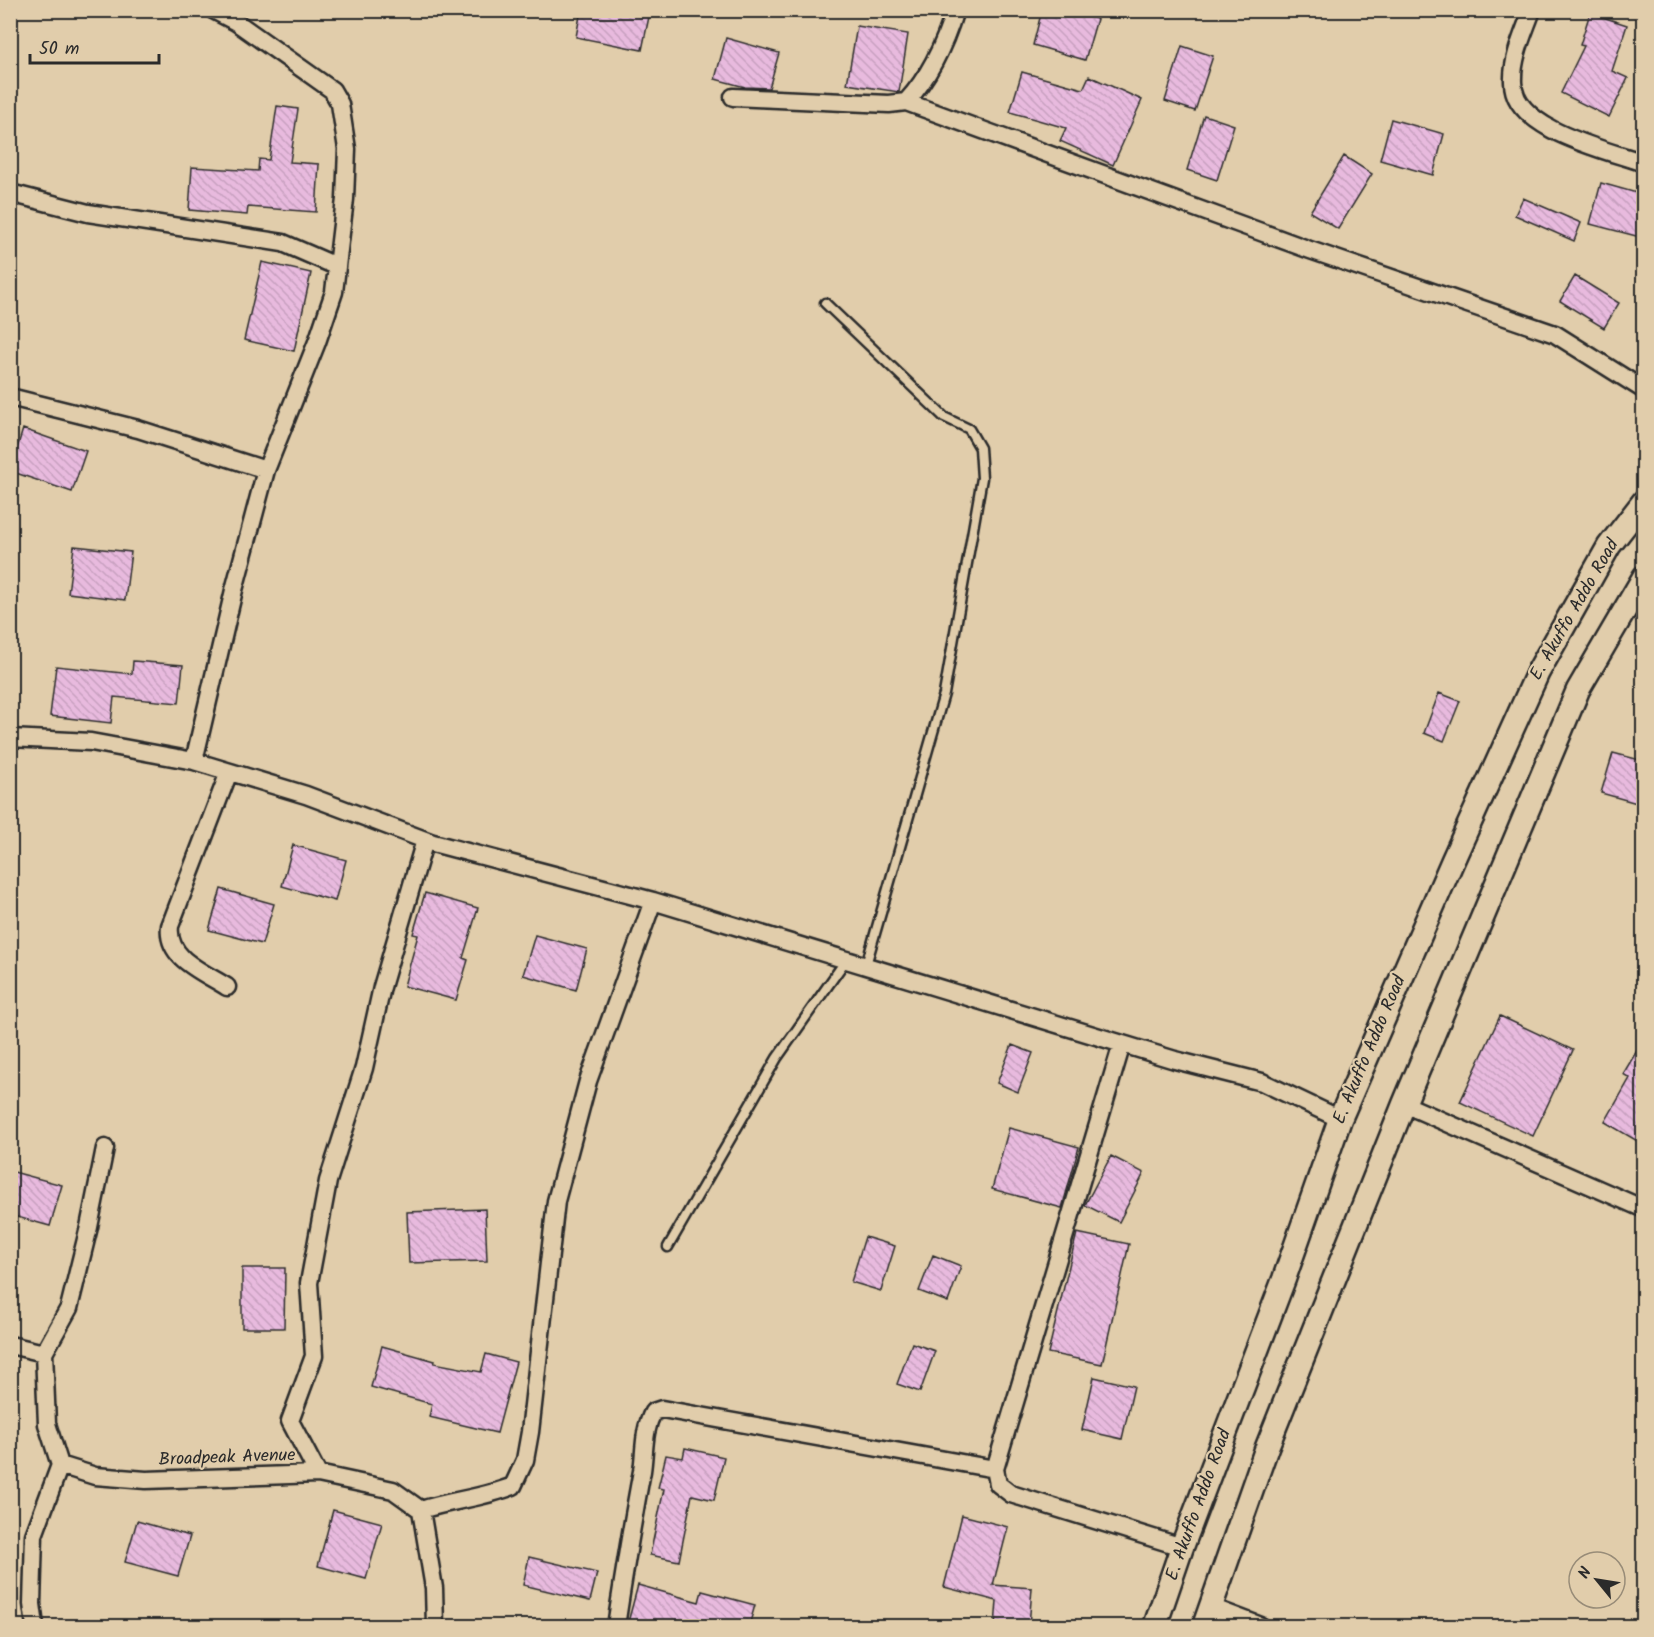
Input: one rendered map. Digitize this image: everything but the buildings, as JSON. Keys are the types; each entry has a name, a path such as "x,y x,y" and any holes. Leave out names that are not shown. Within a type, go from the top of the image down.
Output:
{"main road":[{"name":"E. Akuffo Addo Road","path":"1155,1626 1182,1546 1284,1279 1340,1119 1538,672 1609,546 1644,501"},
{"path":"1207,1617 1267,1447 1404,1104 1578,690 1644,577"}],"street":[{"path":"194,761 234,590 266,470 334,292 345,199 347,149 340,104 332,90 236,22 213,10"},
{"path":"906,102 919,87 949,31 955,10"},
{"path":"1532,10 1516,54 1512,84 1522,108 1548,129 1644,163"},
{"path":"733,97 906,102 1310,250 1555,334 1644,390"},
{"path":"10,193 88,213 283,243 336,266"},
{"path":"10,396 138,429 266,470"},
{"path":"10,738 92,742 194,761 306,795 425,840 653,901 1122,1044 1262,1082 1340,1119"},
{"path":"227,987 177,955 169,938 170,926 229,772"},
{"path":"318,1474 290,1421 314,1356 309,1283 313,1256 328,1181 364,1068 382,987 425,840"},
{"path":"435,1626 434,1588 421,1510 442,1503 485,1497 513,1486 525,1460 543,1325 556,1201 588,1082 653,901"},
{"path":"1122,1044 995,1469 998,1484 1011,1494 1182,1546"},
{"path":"1404,1104 1644,1209"},
{"path":"35,1626 32,1604 34,1535 60,1465 47,1424 44,1353 69,1308 105,1148"},
{"path":"10,1345 44,1353"},
{"path":"616,1626 647,1425 653,1412 662,1409 995,1469"},
{"name":"Broadpeak Avenue","path":"60,1465 95,1476 146,1480 318,1474 393,1490 421,1510"},
{"path":"1207,1617 1261,1626"}],"lane":[{"path":"825,303 944,417 969,429 980,448 982,478 944,694 866,965"},
{"path":"669,1247 777,1058 847,959"}]}
